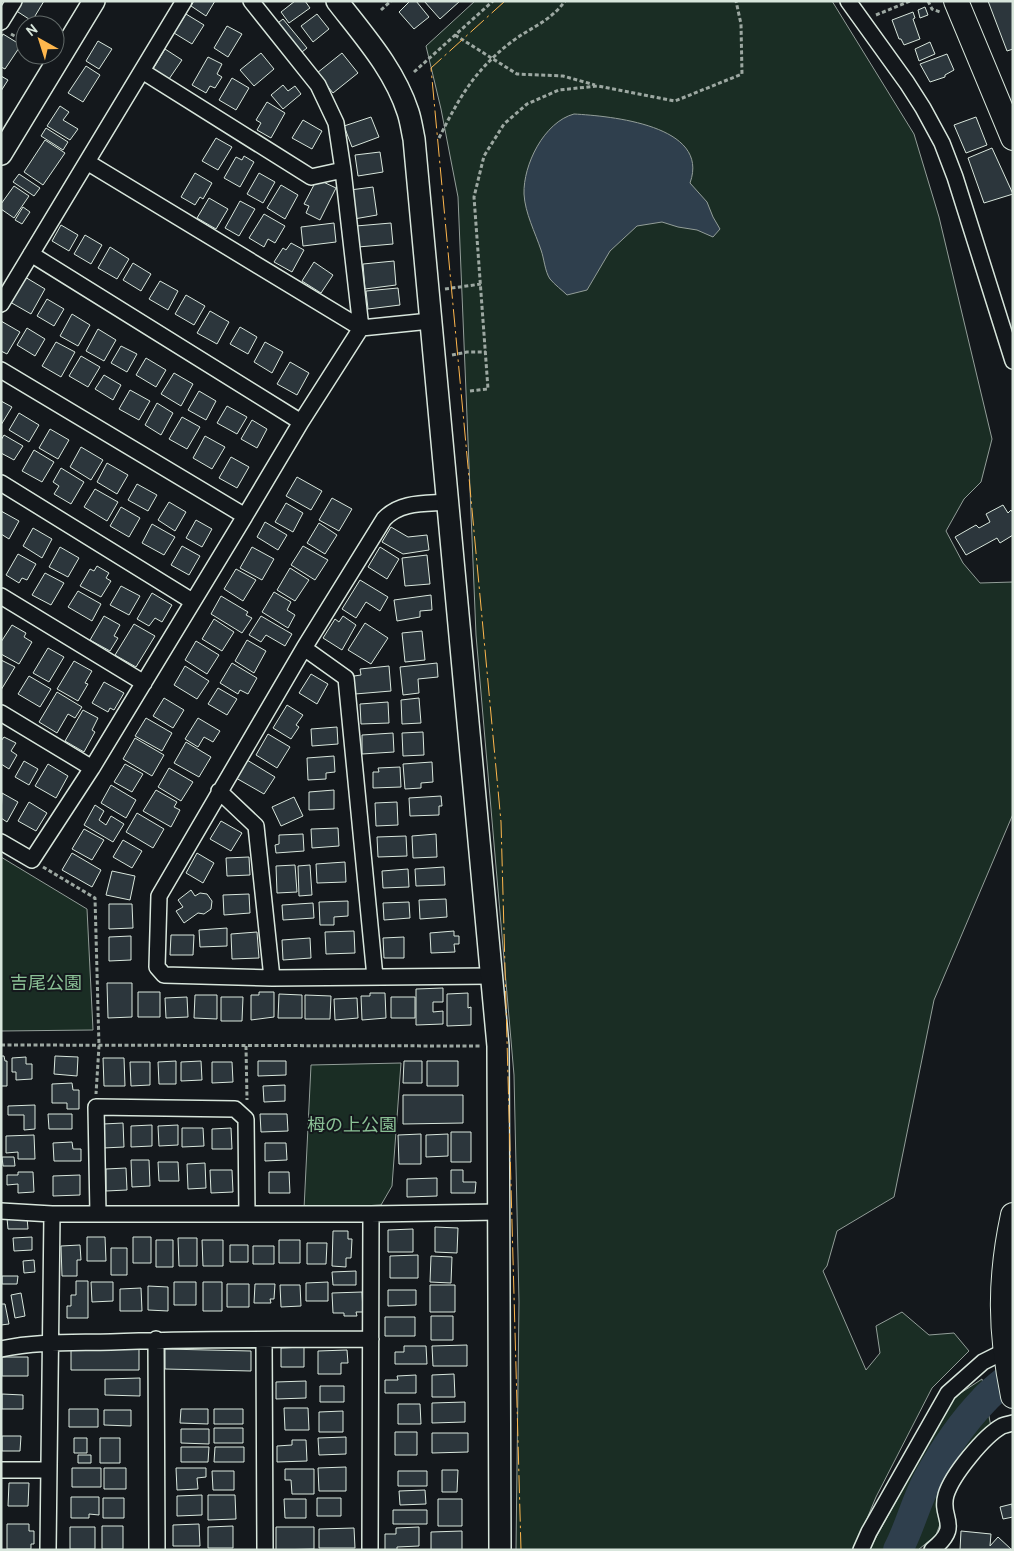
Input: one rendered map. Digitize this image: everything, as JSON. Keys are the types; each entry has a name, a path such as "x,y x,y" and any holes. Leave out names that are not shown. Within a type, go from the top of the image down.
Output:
{"main road":[{"path":"956,1 1013,138"},
{"path":"1013,1215 1004,1263 1002,1292 1005,1354 1013,1396"}],"street":[{"path":"5,27 14,1"},
{"path":"1,154 94,1"},
{"path":"1,304 184,1"},
{"path":"1,842 32,860 92,768 301,422 361,328 336,123 318,85 251,1"},
{"path":"337,1 389,70 409,113 414,139 498,1046 500,1550"},
{"path":"848,1 907,83 942,143 955,177 1013,361"},
{"path":"142,71 312,177 343,170"},
{"path":"87,162 361,328 430,321"},
{"path":"31,254 301,422"},
{"path":"1,370 245,516"},
{"path":"1,483 192,601"},
{"path":"449,502 408,505 390,512 384,519 304,648 159,896 157,967 164,975 272,978 492,976"},
{"path":"1,596 144,683"},
{"path":"304,648 346,678 375,977"},
{"path":"1,713 92,768"},
{"path":"219,791 256,826 272,978"},
{"path":"98,1214 96,1107 235,1109 246,1119 247,1214"},
{"path":"1,1211 52,1214 499,1212"},
{"path":"48,1550 52,1214"},
{"path":"370,1550 371,1214"},
{"path":"1,1349 24,1344 156,1339 264,1341 371,1339"},
{"path":"156,1339 157,1550"},
{"path":"264,1341 265,1550"},
{"path":"861,1550 948,1393 983,1362 1005,1354"},
{"path":"932,1550 941,1543 947,1533 949,1524 945,1508 946,1496 956,1475 985,1440 1002,1426 1013,1422"},
{"path":"1,1470 49,1470"}],"path":[{"path":"381,10 391,1"},
{"path":"414,72 493,1"},
{"path":"439,138 458,101 483,67 512,42 557,13 565,1"},
{"path":"456,35 517,74 563,76 598,86 675,101 742,74 741,24 736,1"},
{"path":"873,16 910,1"},
{"path":"470,391 488,390 474,197 484,156 504,124 527,104 559,90 598,86"},
{"path":"442,289 481,284"},
{"path":"449,356 467,352 486,352"},
{"path":"32,860 95,898 99,1046 96,1107"},
{"path":"1,1045 498,1046"},
{"path":"240,1114 247,1103 246,1046"}],"green space":[{"path":"475,1 832,1 914,134 939,217 992,439 981,482 964,499 946,531 963,563 980,583 1013,582 1013,814 934,1000 894,1197 837,1231 827,1266 823,1271 866,1370 880,1353 876,1326 902,1312 929,1335 954,1333 969,1351 932,1388 876,1497 854,1550 516,1550 519,1302 514,1075 476,635 458,197 441,109 426,46"},
{"name":"吉尾公園","path":"1,857 87,909 93,1030 1,1031"},
{"name":"栂の上公園","path":"401,1063 392,1186 381,1205 304,1209 311,1065"},
{"path":"982,1379 991,1427 940,1487 942,1519 936,1535 918,1550 869,1550 953,1398"}],"water":[{"path":"574,114 632,121 653,127 672,136 686,148 693,163 690,183 707,202 720,229 713,237 697,230 662,222 637,226 610,251 587,290 567,295 548,276 528,215 524,194 527,170 537,146 553,126"}],"building":[{"path":"20,1 44,1 36,15 23,15 15,10"},
{"path":"194,1 215,1 206,16 191,6"},
{"path":"295,1 305,1 310,8 289,23 281,12"},
{"path":"410,1 416,1 429,17 414,29 399,12"},
{"path":"424,1 460,1 440,19"},
{"path":"988,1 1013,1 1013,49 1007,51"},
{"path":"925,7 928,15 920,18 918,10"},
{"path":"913,12 915,18 913,19 920,39 904,45 901,39 899,39 892,20"},
{"path":"186,14 204,25 192,44 174,33"},
{"path":"317,14 329,29 313,42 301,26"},
{"path":"283,19 307,48 297,56 274,26"},
{"path":"227,26 242,34 228,57 214,48"},
{"path":"3,34 15,41 15,54 5,69 1,67 1,38"},
{"path":"98,41 112,49 99,69 86,61"},
{"path":"930,42 935,54 919,61 915,49"},
{"path":"165,49 182,60 169,79 153,69"},
{"path":"261,53 274,69 254,86 240,70"},
{"path":"342,53 358,73 333,93 317,73"},
{"path":"947,54 954,70 945,75 945,77 930,82 920,64"},
{"path":"208,57 222,64 217,74 222,77 215,88 210,86 206,93 192,85"},
{"path":"86,66 100,75 83,102 68,93"},
{"path":"1,76 8,80 1,91"},
{"path":"232,78 249,88 236,110 219,100"},
{"path":"283,85 288,91 295,86 301,94 283,109 271,95"},
{"path":"267,102 285,113 271,138 257,130 261,123 256,120"},
{"path":"60,106 69,112 63,120 78,129 70,140 47,126"},
{"path":"371,117 379,137 352,147 344,126"},
{"path":"976,117 987,145 966,153 954,125"},
{"path":"303,120 322,131 312,149 292,138"},
{"path":"46,128 68,142 63,150 41,136"},
{"path":"216,138 232,147 218,170 202,161"},
{"path":"45,140 65,153 43,185 24,172"},
{"path":"992,148 1013,194 984,203 968,158"},
{"path":"380,152 383,172 358,176 355,155"},
{"path":"244,156 254,162 240,187 224,178 236,157 242,160"},
{"path":"195,173 212,183 203,199 200,197 195,205 181,197"},
{"path":"259,173 275,182 263,203 247,194"},
{"path":"19,174 40,188 34,196 13,182"},
{"path":"319,180 336,188 320,220 306,213 309,206 304,204 316,181"},
{"path":"281,185 298,195 285,219 267,208"},
{"path":"14,186 29,196 14,218 1,209 1,204"},
{"path":"373,187 377,215 354,219 350,190"},
{"path":"209,198 228,209 216,229 197,218"},
{"path":"240,201 255,209 239,236 225,228"},
{"path":"23,207 30,212 22,224 15,220"},
{"path":"264,214 285,226 275,243 268,239 264,247 249,238"},
{"path":"334,223 336,242 303,246 301,227"},
{"path":"391,223 393,244 358,247 356,226"},
{"path":"61,225 78,235 69,251 52,241"},
{"path":"85,235 102,245 91,264 74,254"},
{"path":"291,243 304,250 292,272 274,262 283,248 286,250"},
{"path":"110,247 129,259 117,279 98,268"},
{"path":"394,261 396,285 365,289 363,264"},
{"path":"314,262 333,275 321,293 302,281"},
{"path":"133,263 151,274 141,291 123,280"},
{"path":"25,277 45,289 31,314 10,302"},
{"path":"160,281 178,291 168,310 149,299"},
{"path":"398,288 400,305 368,309 366,291"},
{"path":"186,295 205,306 194,325 175,314"},
{"path":"47,299 64,309 54,326 37,316"},
{"path":"210,311 229,322 217,344 197,333"},
{"path":"72,314 90,325 78,346 60,336"},
{"path":"1,321 20,332 7,354 1,351"},
{"path":"240,327 257,337 248,354 230,344"},
{"path":"27,328 45,339 35,356 17,345"},
{"path":"98,329 116,340 104,361 86,351"},
{"path":"56,342 75,352 61,377 42,366"},
{"path":"265,342 283,352 272,373 254,362"},
{"path":"121,346 137,354 127,372 111,363"},
{"path":"81,356 100,367 88,387 69,376"},
{"path":"146,358 166,370 156,387 136,375"},
{"path":"290,362 309,373 297,395 277,384"},
{"path":"174,373 193,384 181,406 161,394"},
{"path":"104,375 121,385 113,400 95,389"},
{"path":"130,390 150,401 139,420 119,409"},
{"path":"199,391 216,401 206,420 188,410"},
{"path":"1,401 12,407 1,425"},
{"path":"157,403 173,413 161,435 145,425"},
{"path":"227,406 247,417 237,434 217,423"},
{"path":"19,413 39,425 29,442 9,430"},
{"path":"182,417 200,427 187,449 169,439"},
{"path":"252,420 267,429 257,448 241,439"},
{"path":"50,429 69,440 58,459 39,448"},
{"path":"4,435 23,446 14,460 1,453 1,440"},
{"path":"205,436 225,447 212,469 193,458"},
{"path":"81,447 103,460 91,480 70,467"},
{"path":"34,450 54,462 42,482 22,471"},
{"path":"231,457 249,467 237,488 219,478"},
{"path":"107,463 128,475 117,494 97,482"},
{"path":"61,468 84,482 71,504 54,494 59,486 53,482"},
{"path":"297,477 322,491 311,510 286,496"},
{"path":"137,484 157,495 148,511 128,500"},
{"path":"95,489 118,502 107,521 84,507"},
{"path":"332,498 352,509 339,531 319,520"},
{"path":"169,502 186,512 175,531 158,520"},
{"path":"286,503 303,513 293,532 275,522"},
{"path":"1003,505 1008,513 1011,510 1013,513 1013,535 1000,543 997,538 966,555 955,537 976,525 979,528 990,522 986,514"},
{"path":"121,507 140,518 129,537 110,526"},
{"path":"1,511 19,521 9,539 1,534"},
{"path":"196,520 212,529 202,547 186,538"},
{"path":"265,522 287,535 278,550 257,537"},
{"path":"319,523 337,535 325,554 307,543"},
{"path":"152,524 175,537 164,555 142,543"},
{"path":"391,527 408,537 427,535 429,550 403,554 382,542"},
{"path":"33,528 52,539 42,558 23,546"},
{"path":"182,546 200,556 189,575 171,565"},
{"path":"303,546 328,560 315,580 291,565"},
{"path":"60,547 79,558 68,577 49,567"},
{"path":"252,547 274,559 262,580 240,568"},
{"path":"380,547 399,559 387,579 368,567"},
{"path":"18,554 36,564 27,580 22,578 19,583 6,575"},
{"path":"427,555 430,584 405,586 402,558"},
{"path":"97,566 109,573 106,578 111,581 101,597 80,586 90,569 94,571"},
{"path":"290,568 309,580 295,601 277,590"},
{"path":"236,569 256,580 243,601 224,589"},
{"path":"45,573 64,583 51,605 32,595"},
{"path":"360,580 388,597 380,611 366,602 356,618 342,609"},
{"path":"121,586 140,596 129,615 110,605"},
{"path":"78,591 101,604 92,621 68,607"},
{"path":"274,592 291,602 287,610 295,615 288,628 262,612"},
{"path":"152,593 172,605 162,622 155,618 149,626 137,619"},
{"path":"431,595 432,610 420,611 420,617 397,621 394,600"},
{"path":"221,596 248,612 246,615 252,618 242,633 211,614"},
{"path":"104,616 120,625 114,636 118,638 110,651 90,640"},
{"path":"261,616 292,634 285,646 266,635 261,642 249,635"},
{"path":"343,616 356,625 342,650 323,638 335,619 339,622"},
{"path":"214,619 234,632 222,651 202,639"},
{"path":"365,623 388,638 371,664 348,650"},
{"path":"134,624 155,636 136,667 115,655"},
{"path":"12,625 26,633 24,637 32,642 19,664 1,654 1,642"},
{"path":"422,631 425,660 405,662 402,633"},
{"path":"247,640 266,651 254,673 235,661"},
{"path":"196,641 219,655 207,674 185,660"},
{"path":"48,648 64,657 49,682 33,673"},
{"path":"1,660 15,667 1,690"},
{"path":"74,661 92,671 85,683 88,684 78,701 57,689"},
{"path":"232,663 257,678 248,694 240,690 238,694 220,683"},
{"path":"437,663 438,677 418,679 419,693 403,695 400,667"},
{"path":"185,666 209,681 197,699 174,685"},
{"path":"389,666 391,691 355,694 354,676 361,675 360,669"},
{"path":"311,674 328,684 317,704 299,693"},
{"path":"29,676 51,689 40,707 18,694"},
{"path":"104,682 124,693 114,710 110,708 108,712 92,703"},
{"path":"218,688 237,699 227,715 208,704"},
{"path":"57,692 82,707 75,718 68,714 57,733 39,722"},
{"path":"164,698 184,710 173,728 153,716"},
{"path":"419,698 421,723 402,724 401,700"},
{"path":"388,702 389,723 361,724 360,704"},
{"path":"287,705 303,715 296,725 299,727 291,739 273,728"},
{"path":"83,710 98,718 92,730 95,732 84,752 65,741"},
{"path":"146,718 172,733 162,751 135,736"},
{"path":"198,718 220,731 213,742 204,737 198,747 185,739"},
{"path":"337,727 338,744 312,746 311,729"},
{"path":"423,732 424,755 403,756 402,733"},
{"path":"393,733 394,752 362,754 362,735"},
{"path":"268,734 290,747 277,768 256,755"},
{"path":"4,737 16,743 11,751 17,755 9,769 1,764 1,741"},
{"path":"135,738 164,755 152,776 123,759"},
{"path":"186,742 211,757 199,777 174,763"},
{"path":"334,756 335,772 326,773 326,779 308,780 307,758"},
{"path":"247,760 275,777 264,794 236,778"},
{"path":"24,761 38,769 29,785 15,777"},
{"path":"432,762 433,782 421,783 421,788 405,789 403,764"},
{"path":"48,764 68,776 56,798 35,786"},
{"path":"125,764 143,774 132,792 114,782"},
{"path":"400,767 401,787 373,788 373,772 379,772 378,768"},
{"path":"169,768 193,782 181,801 158,787"},
{"path":"111,785 136,800 126,818 101,803"},
{"path":"156,790 177,802 174,807 180,810 171,827 143,811"},
{"path":"334,790 334,809 309,810 309,792"},
{"path":"2,793 18,802 7,822 1,818"},
{"path":"441,796 442,806 439,806 439,815 410,816 409,798"},
{"path":"294,797 303,816 281,826 272,807"},
{"path":"29,802 47,813 36,831 18,821"},
{"path":"397,802 398,825 376,826 375,803"},
{"path":"95,805 104,811 99,820 106,825 111,816 124,824 113,842 84,825"},
{"path":"137,813 164,829 153,848 126,832"},
{"path":"221,821 242,833 231,851 210,839"},
{"path":"338,828 339,846 312,848 311,829"},
{"path":"84,829 104,840 92,860 72,849"},
{"path":"303,834 304,851 276,853 275,845 279,844 279,835"},
{"path":"436,834 437,857 413,858 412,836"},
{"path":"406,836 407,856 378,857 377,837"},
{"path":"123,840 142,851 132,868 113,857"},
{"path":"72,853 101,870 92,887 62,870"},
{"path":"197,853 214,863 203,883 186,873"},
{"path":"249,857 250,875 227,876 226,858"},
{"path":"345,862 346,882 317,883 316,864"},
{"path":"295,865 297,892 277,893 276,866"},
{"path":"310,865 312,895 299,896 298,866"},
{"path":"444,867 445,885 416,886 415,869"},
{"path":"408,869 409,887 383,888 382,871"},
{"path":"112,871 135,876 130,900 106,895"},
{"path":"191,890 195,896 200,893 207,894 212,901 211,909 204,914 198,913 184,923 176,911 183,907 178,900"},
{"path":"249,894 250,913 224,915 223,895"},
{"path":"446,899 447,917 420,919 419,900"},
{"path":"348,901 348,916 334,917 334,925 320,925 319,902"},
{"path":"409,902 410,918 384,920 383,903"},
{"path":"313,903 314,918 283,920 282,905"},
{"path":"109,904 132,904 133,928 109,929"},
{"path":"227,928 227,946 200,947 199,930"},
{"path":"354,931 355,953 326,954 325,932"},
{"path":"454,931 454,936 459,936 459,944 454,944 455,952 431,953 430,933"},
{"path":"257,932 259,958 232,959 231,934"},
{"path":"171,935 194,935 193,955 170,955"},
{"path":"131,936 131,960 109,961 109,937"},
{"path":"404,937 404,958 384,958 383,938"},
{"path":"310,938 311,958 283,960 282,940"},
{"path":"107,983 132,983 132,1017 108,1018"},
{"path":"443,988 443,1002 433,1002 433,1012 443,1011 443,1024 416,1025 416,989"},
{"path":"138,992 160,992 160,1017 138,1017"},
{"path":"259,992 274,992 274,1017 251,1020 251,995 259,995"},
{"path":"370,993 385,993 386,1018 362,1020 361,996 370,996"},
{"path":"468,993 468,1008 471,1007 471,1025 447,1026 447,994"},
{"path":"279,994 302,995 302,1018 278,1018"},
{"path":"195,995 217,995 217,1019 194,1018"},
{"path":"305,995 331,996 330,1019 305,1019"},
{"path":"187,997 188,1017 166,1018 165,998"},
{"path":"221,997 243,997 242,1021 221,1021"},
{"path":"391,997 415,997 415,1018 391,1018"},
{"path":"357,998 358,1018 335,1020 334,999"},
{"path":"1,1056 4,1056 5,1061 7,1061 7,1086 1,1086"},
{"path":"55,1056 78,1057 77,1076 54,1074"},
{"path":"26,1057 26,1064 32,1064 32,1079 16,1080 16,1072 12,1072 12,1058"},
{"path":"103,1058 124,1058 125,1086 104,1086"},
{"path":"176,1061 176,1084 159,1084 158,1062"},
{"path":"201,1061 202,1080 181,1081 181,1062"},
{"path":"258,1061 286,1061 286,1075 258,1076"},
{"path":"404,1061 422,1061 422,1083 403,1083"},
{"path":"427,1061 458,1061 458,1086 427,1086"},
{"path":"130,1062 150,1062 150,1085 131,1086"},
{"path":"212,1062 232,1062 233,1082 212,1083"},
{"path":"72,1083 73,1090 79,1090 79,1109 67,1109 67,1103 52,1103 52,1084"},
{"path":"285,1085 285,1101 264,1102 263,1086"},
{"path":"403,1095 463,1095 463,1123 403,1124"},
{"path":"35,1105 35,1129 24,1130 24,1115 8,1115 8,1106"},
{"path":"48,1114 72,1114 72,1129 49,1129"},
{"path":"260,1114 287,1114 288,1131 261,1132"},
{"path":"123,1123 124,1147 103,1148 103,1124"},
{"path":"152,1125 152,1146 131,1147 131,1126"},
{"path":"178,1125 178,1145 159,1146 158,1126"},
{"path":"182,1128 203,1128 204,1146 182,1147"},
{"path":"231,1128 232,1149 212,1149 212,1129"},
{"path":"451,1132 471,1132 471,1162 451,1162"},
{"path":"421,1134 421,1164 399,1164 398,1135"},
{"path":"448,1134 448,1156 426,1157 426,1135"},
{"path":"34,1135 35,1159 18,1159 18,1152 6,1153 6,1136"},
{"path":"72,1142 73,1149 81,1149 81,1161 54,1161 53,1143"},
{"path":"265,1143 286,1143 287,1160 265,1161"},
{"path":"2,1157 14,1157 15,1166 3,1166"},
{"path":"131,1160 149,1160 150,1186 132,1187"},
{"path":"158,1162 178,1162 179,1181 159,1181"},
{"path":"205,1163 206,1188 188,1189 187,1164"},
{"path":"126,1168 127,1190 106,1191 106,1169"},
{"path":"210,1170 232,1170 233,1192 211,1193"},
{"path":"451,1170 463,1170 463,1182 476,1182 475,1193 451,1193"},
{"path":"18,1172 33,1172 34,1192 18,1193 18,1184 7,1185 7,1175 18,1175"},
{"path":"269,1172 289,1172 290,1193 269,1193"},
{"path":"80,1175 80,1195 53,1196 53,1176"},
{"path":"437,1178 437,1196 407,1197 407,1179"},
{"path":"27,1217 28,1229 8,1229 7,1218"},
{"path":"435,1227 458,1228 457,1253 435,1252"},
{"path":"413,1229 413,1252 388,1252 388,1230"},
{"path":"333,1231 348,1231 348,1239 352,1239 351,1258 346,1258 346,1267 332,1266"},
{"path":"32,1237 32,1250 14,1251 13,1238"},
{"path":"87,1237 105,1237 106,1261 87,1261"},
{"path":"133,1237 151,1237 151,1263 133,1263"},
{"path":"178,1238 197,1238 197,1266 179,1266"},
{"path":"156,1240 173,1240 173,1267 156,1267"},
{"path":"202,1240 223,1240 223,1266 203,1266"},
{"path":"279,1240 300,1240 300,1263 279,1263"},
{"path":"307,1243 327,1243 326,1264 307,1264"},
{"path":"80,1245 81,1260 77,1260 77,1276 62,1276 61,1246"},
{"path":"230,1245 248,1245 248,1262 230,1262"},
{"path":"253,1246 274,1246 274,1264 253,1264"},
{"path":"111,1248 127,1248 127,1275 111,1275"},
{"path":"418,1255 418,1278 390,1278 390,1256"},
{"path":"431,1256 452,1257 451,1283 430,1282"},
{"path":"34,1260 35,1272 24,1273 23,1261"},
{"path":"356,1271 356,1285 333,1285 332,1272"},
{"path":"2,1276 18,1276 17,1284 2,1284"},
{"path":"76,1281 88,1281 88,1318 67,1318 67,1306 71,1306 71,1295 76,1295"},
{"path":"91,1282 113,1282 113,1301 92,1302"},
{"path":"174,1282 196,1282 196,1305 174,1305"},
{"path":"203,1282 222,1282 222,1311 203,1311"},
{"path":"328,1282 328,1301 306,1301 306,1283"},
{"path":"227,1284 249,1284 249,1307 227,1307"},
{"path":"255,1284 275,1284 274,1299 270,1299 271,1303 254,1303"},
{"path":"280,1285 300,1285 301,1306 281,1307"},
{"path":"430,1285 455,1285 455,1312 430,1312"},
{"path":"148,1286 168,1287 168,1311 148,1310"},
{"path":"141,1288 142,1311 120,1311 120,1289"},
{"path":"388,1290 416,1290 416,1305 388,1306"},
{"path":"362,1292 363,1312 356,1312 357,1316 344,1316 344,1313 333,1313 332,1293"},
{"path":"21,1293 25,1316 15,1318 11,1295"},
{"path":"1,1304 5,1304 9,1324 1,1325"},
{"path":"431,1316 453,1316 453,1340 431,1340"},
{"path":"385,1317 415,1317 415,1336 385,1336"},
{"path":"467,1345 467,1366 433,1366 432,1346"},
{"path":"404,1346 426,1346 427,1364 395,1364 395,1352 404,1352"},
{"path":"304,1347 304,1367 281,1367 281,1348"},
{"path":"139,1348 139,1370 71,1370 71,1349"},
{"path":"165,1349 251,1351 251,1371 165,1369"},
{"path":"347,1350 348,1363 341,1363 341,1374 318,1374 318,1351"},
{"path":"2,1357 28,1357 28,1376 2,1376"},
{"path":"454,1374 455,1397 432,1397 432,1375"},
{"path":"416,1375 416,1393 385,1393 385,1380 398,1380 397,1376"},
{"path":"140,1378 140,1396 105,1395 105,1379"},
{"path":"306,1381 306,1398 276,1399 276,1382"},
{"path":"320,1386 344,1386 344,1402 320,1402"},
{"path":"2,1394 23,1395 23,1409 2,1409"},
{"path":"465,1402 465,1422 432,1423 432,1403"},
{"path":"398,1404 420,1404 421,1424 398,1424"},
{"path":"284,1408 308,1408 309,1430 285,1430"},
{"path":"69,1409 98,1409 98,1427 69,1427"},
{"path":"181,1409 208,1409 208,1424 180,1423"},
{"path":"214,1409 243,1409 243,1424 214,1424"},
{"path":"104,1410 131,1410 131,1426 104,1425"},
{"path":"343,1411 343,1432 319,1432 319,1412"},
{"path":"214,1428 243,1428 243,1443 214,1443"},
{"path":"181,1429 209,1429 209,1444 181,1443"},
{"path":"395,1432 417,1432 417,1455 395,1455"},
{"path":"432,1433 468,1433 468,1452 432,1453"},
{"path":"2,1436 21,1436 20,1451 2,1451"},
{"path":"346,1437 346,1454 319,1455 318,1438"},
{"path":"74,1438 87,1438 87,1453 74,1453"},
{"path":"100,1438 120,1438 120,1463 100,1463"},
{"path":"292,1440 306,1440 307,1461 277,1462 277,1446 292,1445"},
{"path":"181,1447 209,1447 208,1462 181,1462"},
{"path":"215,1447 244,1447 244,1462 214,1462"},
{"path":"78,1455 91,1455 91,1463 78,1463"},
{"path":"346,1467 346,1491 319,1491 318,1468"},
{"path":"72,1468 101,1468 101,1487 72,1487"},
{"path":"104,1468 126,1468 126,1489 104,1489"},
{"path":"176,1468 206,1468 206,1477 197,1478 198,1489 177,1490"},
{"path":"285,1469 314,1469 314,1494 292,1494 291,1480 285,1480"},
{"path":"442,1470 458,1470 457,1492 442,1492"},
{"path":"212,1471 234,1471 234,1490 213,1490"},
{"path":"398,1471 427,1471 427,1486 398,1486"},
{"path":"9,1483 29,1483 28,1506 8,1506"},
{"path":"425,1490 426,1504 400,1505 399,1491"},
{"path":"202,1495 202,1515 177,1516 177,1496"},
{"path":"208,1495 235,1495 236,1519 208,1520"},
{"path":"71,1497 99,1497 99,1515 89,1514 89,1518 71,1518"},
{"path":"103,1498 124,1498 124,1518 103,1518"},
{"path":"317,1498 341,1498 341,1516 317,1516"},
{"path":"284,1499 306,1499 306,1518 285,1518"},
{"path":"438,1499 462,1499 462,1526 438,1526"},
{"path":"1012,1504 1013,1517 1003,1519 1000,1507"},
{"path":"393,1510 427,1510 427,1524 393,1524"},
{"path":"7,1524 29,1524 29,1531 34,1531 34,1544 31,1544 31,1549 7,1549"},
{"path":"199,1524 200,1546 173,1546 173,1525"},
{"path":"102,1526 123,1526 123,1549 102,1549"},
{"path":"233,1526 233,1548 208,1548 208,1527"},
{"path":"70,1527 95,1527 95,1549 70,1549"},
{"path":"276,1527 314,1527 314,1549 276,1550"},
{"path":"419,1527 419,1546 397,1547 397,1550 385,1550 385,1534 396,1534 396,1528"},
{"path":"354,1528 355,1548 319,1548 319,1529"},
{"path":"462,1531 462,1550 431,1550 431,1532"},
{"path":"961,1531 991,1534 990,1546 998,1537 1012,1550 960,1550"}],"waterway":[{"path":"898,1550 924,1487 947,1448 976,1409 991,1393 1013,1375"}],"power":[{"path":"505,1 431,68 501,822 521,1550"}]}
